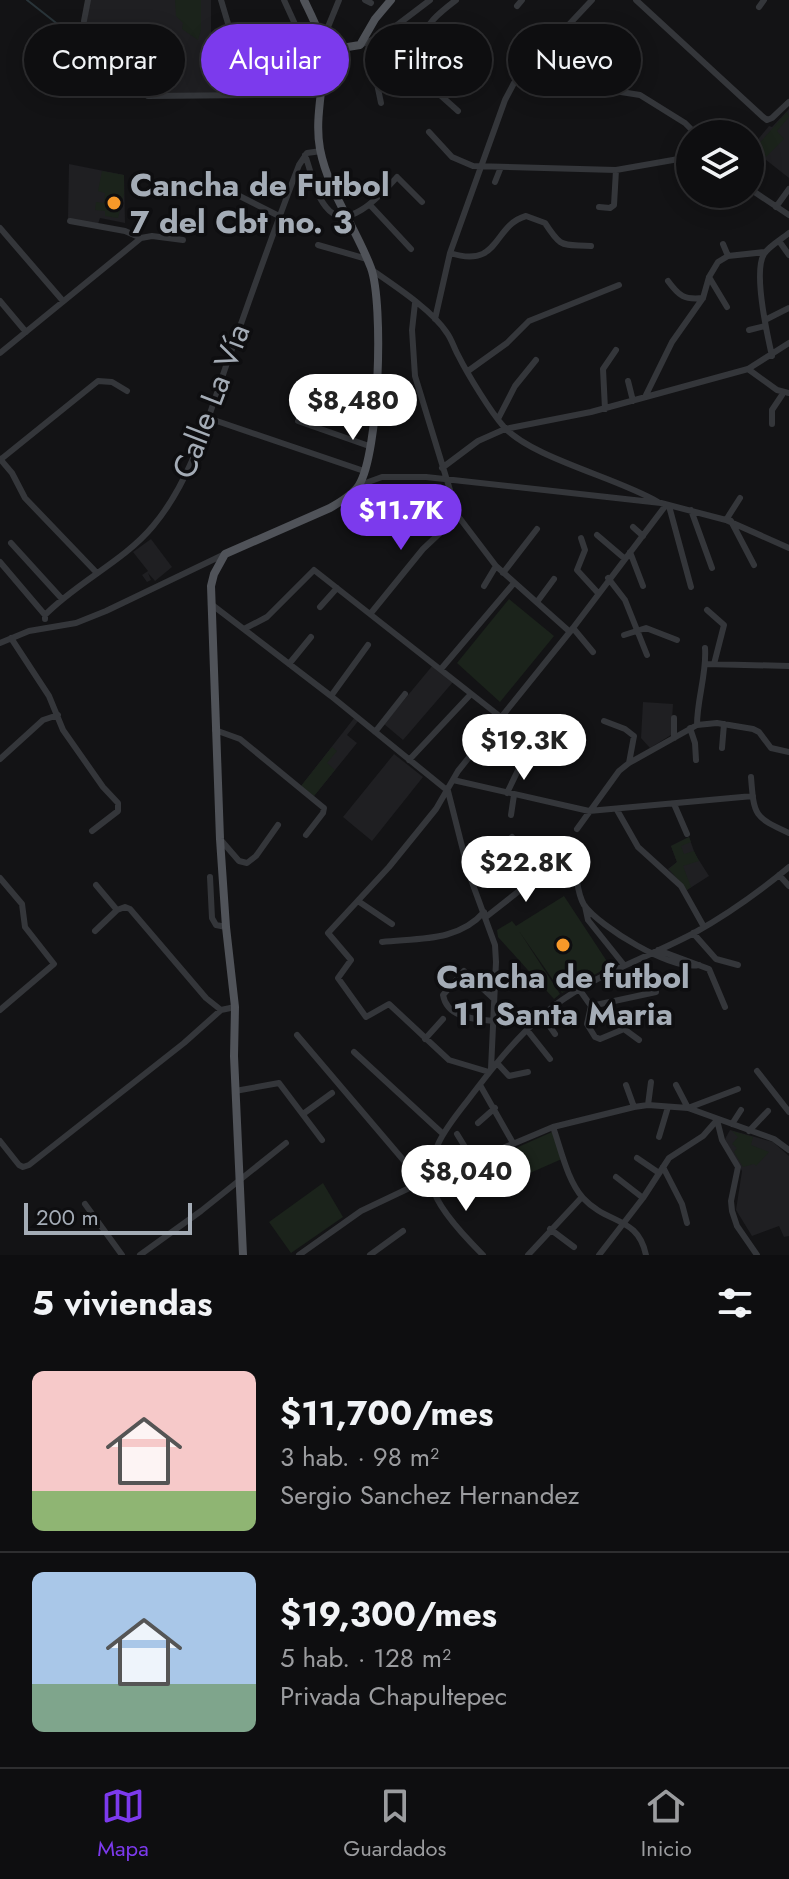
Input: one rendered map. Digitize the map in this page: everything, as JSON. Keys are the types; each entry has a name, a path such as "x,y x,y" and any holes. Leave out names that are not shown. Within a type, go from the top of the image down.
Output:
{"main road":[{"path":"304,0 313,24"},
{"path":"349,46 360,45 391,0"},
{"path":"243,1255 235,1091 235,1007 220,839 211,581 225,554 330,508 360,485 364,471 373,420 379,337 377,300 372,270 327,173 317,127 320,96"}],"street":[{"path":"84,21 88,0"},
{"path":"221,0 228,24"},
{"path":"284,0 295,24"},
{"path":"330,24 339,0"},
{"path":"397,24 430,0"},
{"path":"429,24 440,10 456,0"},
{"path":"569,24 592,0"},
{"path":"636,0 767,120 789,102"},
{"path":"759,7 764,0"},
{"path":"360,45 365,43"},
{"path":"435,319 450,253 508,94"},
{"path":"380,96 381,103"},
{"path":"441,96 458,111"},
{"path":"641,96 680,120"},
{"path":"429,132 452,157 480,167 616,170 676,159"},
{"path":"321,151 305,155 326,209 347,215 361,211 397,177 422,202"},
{"name":"Calle La Vía","path":"45,615 152,528 181,483 208,418 279,216 305,155"},
{"path":"495,182 501,167"},
{"path":"599,207 610,208 614,205 616,170"},
{"path":"218,185 279,216"},
{"path":"776,207 789,189"},
{"path":"764,199 789,215"},
{"path":"370,205 411,249"},
{"path":"450,253 464,258 476,257 495,245 515,221 526,216 545,223 554,239 561,244 591,246"},
{"path":"70,221 123,230 141,238"},
{"path":"0,228 63,301"},
{"path":"645,397 672,342 703,298 709,277 718,262 728,256 765,252 789,233"},
{"path":"0,353 141,238 152,236 183,240"},
{"path":"779,241 789,255"},
{"path":"723,244 728,256"},
{"path":"318,245 367,259"},
{"path":"765,252 760,272 772,356"},
{"path":"372,270 435,319 448,333 505,429 521,441 558,459 633,488 665,505 691,587"},
{"path":"709,277 727,307"},
{"path":"668,281 687,300 703,298"},
{"path":"468,371 507,343 529,321 619,285"},
{"path":"0,301 26,332"},
{"path":"415,303 412,355 415,376 458,516 496,566 593,652"},
{"path":"749,330 789,308"},
{"path":"442,468 478,441 505,429 605,409 748,369 789,343"},
{"path":"605,409 603,369 616,350"},
{"path":"498,419 515,386 536,360"},
{"path":"748,369 783,393 789,401"},
{"path":"96,572 25,498 12,473 0,459 98,381 112,382 127,391"},
{"path":"628,381 633,401"},
{"path":"772,424 772,410 783,393"},
{"path":"292,397 373,420"},
{"path":"208,418 364,471"},
{"path":"298,421 369,446"},
{"path":"360,485 382,477 447,478 665,505 728,520 789,548"},
{"path":"728,520 740,498"},
{"path":"490,1071 449,1060 389,1004 366,1017 338,978 351,960 328,933 398,855 665,505"},
{"path":"691,510 712,568"},
{"path":"371,613 423,549 458,516"},
{"path":"728,520 754,565"},
{"path":"633,527 643,536"},
{"path":"503,573 537,529"},
{"path":"597,535 627,555 643,586"},
{"path":"581,538 585,550 577,570 598,593"},
{"path":"11,543 62,599"},
{"path":"0,643 46,626 76,623 225,554"},
{"path":"1,566 45,615 46,626"},
{"path":"484,586 496,566"},
{"path":"244,629 267,617 313,570 502,718"},
{"path":"608,578 625,600 647,655"},
{"path":"537,602 554,579"},
{"path":"441,669 514,583"},
{"path":"320,607 337,588"},
{"path":"211,604 448,791 469,874 495,945 490,1071"},
{"path":"696,760 693,727 700,687 724,625 707,610"},
{"path":"624,635 638,629 653,630 677,640"},
{"path":"289,664 311,637"},
{"path":"11,638 44,686 69,739 118,803 118,811 92,831"},
{"path":"331,696 368,645"},
{"path":"705,648 710,664"},
{"path":"710,664 789,666"},
{"path":"375,732 405,694"},
{"path":"409,760 471,694"},
{"path":"0,759 43,720 58,715"},
{"path":"674,718 674,738"},
{"path":"604,721 634,736 629,763"},
{"path":"722,748 724,724"},
{"path":"577,829 619,771 693,727 724,724 753,729 771,748 789,752"},
{"path":"215,730 240,739 324,808 306,835"},
{"path":"511,815 510,794 522,762"},
{"path":"751,777 759,818 789,833"},
{"path":"453,780 589,811 753,796"},
{"path":"674,804 687,834"},
{"path":"617,810 638,847 681,886 704,927"},
{"path":"220,839 239,861 247,863 256,856 278,825"},
{"path":"469,874 512,837"},
{"path":"483,1255 456,1225 433,1191 432,1158 442,1133 490,1071 527,1030 556,1004 624,965 704,927 746,902 789,867"},
{"path":"382,942 453,934 465,929 547,869"},
{"path":"779,875 789,886"},
{"path":"210,877 212,918 216,925 226,927"},
{"path":"0,878 22,904 25,927 54,964 0,1010"},
{"path":"577,881 588,920 624,965"},
{"path":"96,885 117,910"},
{"path":"358,901 392,924"},
{"path":"585,905 651,954 677,963 699,965"},
{"path":"95,931 117,910 130,909 206,998 221,1010"},
{"path":"693,933 716,959 738,965"},
{"path":"658,950 699,965 713,974 725,1007"},
{"path":"493,1021 458,1014 445,1004 443,995 464,971 495,999"},
{"path":"579,989 591,1006 587,1024 595,1037 600,1039 624,1029 639,1040"},
{"path":"591,1006 656,992"},
{"path":"556,1004 569,1021"},
{"path":"0,1141 19,1165 29,1165 184,1043 221,1010 235,1007"},
{"path":"542,1015 555,1034"},
{"path":"425,1039 443,1019"},
{"path":"527,1030 550,1059"},
{"path":"297,1035 422,1182"},
{"path":"354,1052 442,1133"},
{"path":"497,1063 509,1076 528,1072"},
{"path":"757,1071 789,1112"},
{"path":"648,1105 651,1082"},
{"path":"235,1091 279,1083 322,1140"},
{"path":"480,1085 513,1143"},
{"path":"626,1085 634,1107"},
{"path":"676,1085 688,1108"},
{"path":"688,1108 738,1089"},
{"path":"303,1114 332,1093"},
{"path":"304,1254 361,1211 422,1182 553,1127 634,1107 688,1108 788,1145"},
{"path":"659,1137 668,1107"},
{"path":"478,1123 495,1108"},
{"path":"732,1124 741,1110"},
{"path":"749,1131 768,1111"},
{"path":"599,1255 678,1150 707,1133 717,1120"},
{"path":"717,1120 722,1140 738,1167 731,1201 733,1218 757,1255"},
{"path":"553,1127 582,1197 610,1219 632,1228 641,1237 646,1255"},
{"path":"457,1134 473,1160"},
{"path":"140,1255 286,1143"},
{"path":"637,1158 661,1170 682,1204 687,1223"},
{"path":"616,1177 643,1198"},
{"path":"528,1255 582,1197"},
{"path":"85,1204 122,1255"},
{"path":"550,1229 574,1247"},
{"path":"370,1255 403,1231"}],"shaded area":[{"path":"90,0 211,0 211,24 201,24 201,93 185,93 185,24 86,24"},
{"path":"175,0 201,0 198,40 185,31 185,24 176,16"},
{"path":"789,109 789,178 764,158 764,132 769,126 772,127"},
{"path":"787,112 789,117 777,131 784,139 766,157 764,138"},
{"path":"69,164 124,175 125,223 100,218 98,224 68,219"},
{"path":"102,171 124,175 124,194 118,218 95,210 96,202 104,203 105,193 98,191"},
{"path":"151,539 172,567 155,581 148,573 151,580 147,582 142,575 148,571 133,552"},
{"path":"509,599 554,636 500,702 457,663"},
{"path":"433,665 453,682 403,740 384,724"},
{"path":"643,702 673,704 671,735 650,748 641,738"},
{"path":"355,717 359,720 347,735 357,743 314,796 301,786"},
{"path":"332,747 337,751 327,763 335,770 314,796 301,786"},
{"path":"394,754 423,777 372,841 343,817"},
{"path":"689,837 695,854 709,876 687,890 668,869 677,862 671,846"},
{"path":"689,837 691,842 681,846 684,854 694,851 699,861 683,866 691,887 687,890 669,869 677,862 671,846"},
{"name":"Cancha de futbol 11 Santa Maria","path":"564,896 610,966 562,993 519,931 560,994 554,999 498,937 497,930 512,921 516,926"},
{"path":"730,1130 773,1142 789,1156 789,1236 784,1237 779,1226 752,1236 736,1210 742,1171 725,1139"},
{"path":"732,1131 753,1137 751,1145 769,1152 756,1166 743,1167 734,1152 737,1148 732,1144 738,1137"},
{"path":"552,1132 564,1158 503,1185 491,1159"},
{"path":"323,1183 343,1217 291,1253 269,1222"}],"waterway":[{"path":"27,0 57,24"}],"place":[{"name":"Cancha de Futbol 7 del Cbt no. 3","path":"114,203"},
{"name":"Cancha de futbol 11 Santa Maria","path":"563,945"}]}
